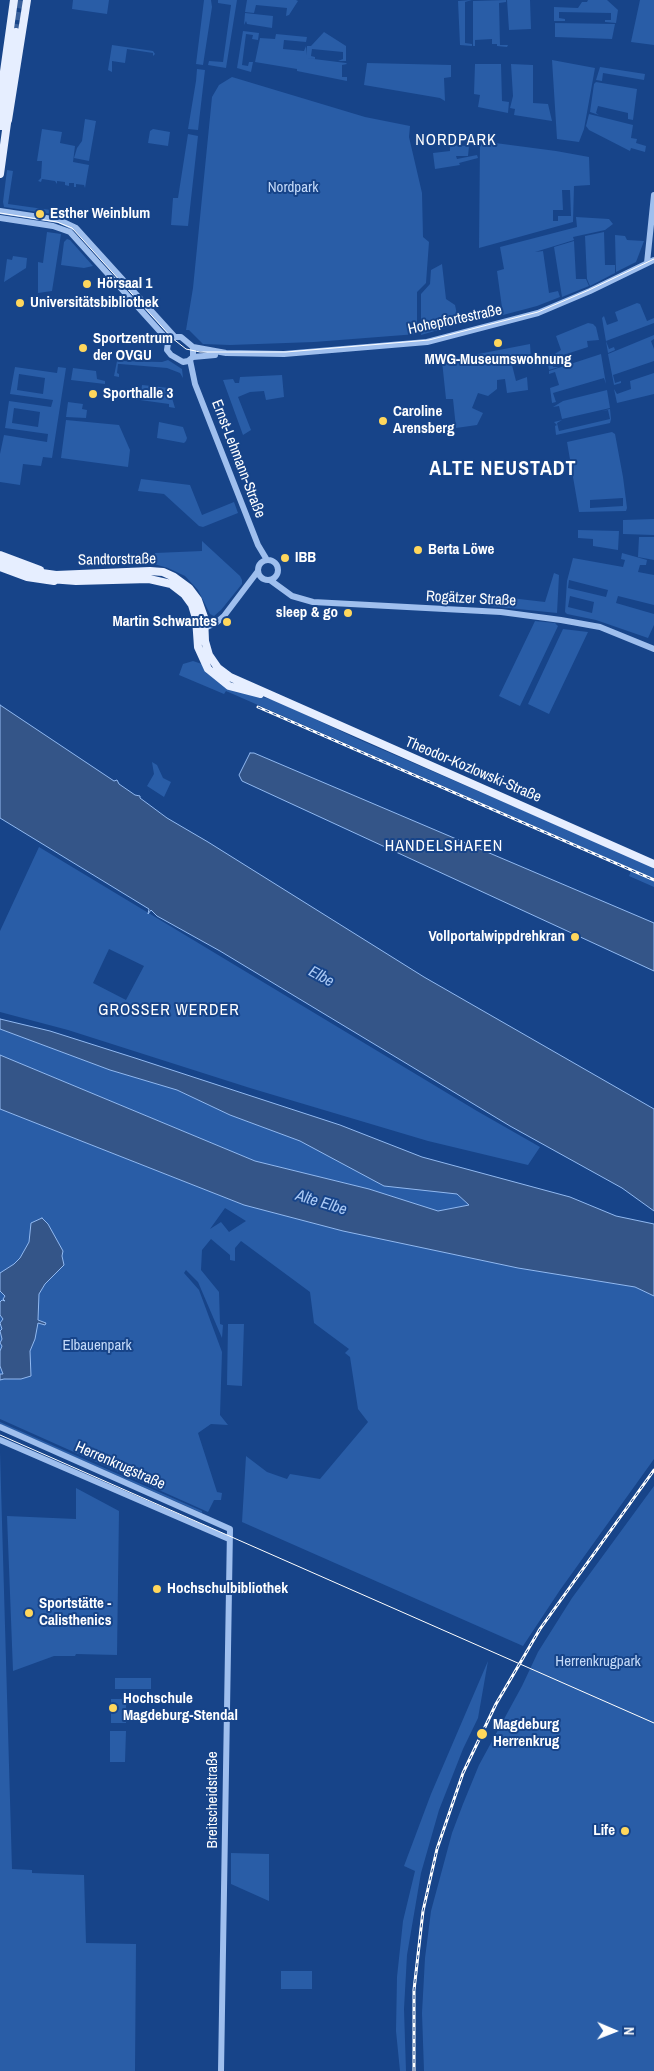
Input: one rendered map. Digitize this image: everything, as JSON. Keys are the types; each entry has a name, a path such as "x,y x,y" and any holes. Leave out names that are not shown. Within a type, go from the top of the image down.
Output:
{"main road":[{"path":"0,100 14,0"},
{"path":"2,120 27,0"},
{"path":"0,174 2,120 16,32"},
{"path":"0,555 59,578"},
{"name":"Sandtorstraße","path":"0,561 28,572 59,578 149,579 166,582 179,590 190,602 196,616 197,632"},
{"path":"0,567 27,577 59,578"},
{"name":"Sandtorstraße","path":"59,578 150,571 165,573 180,580 193,593 202,610 205,627"},
{"name":"Theodor-Kozlowski-Straße","path":"205,627 207,650 218,668 234,679 654,864"},
{"name":"Theodor-Kozlowski-Straße","path":"197,632 198,647 203,661 221,681 235,688 281,700"}],"street":[{"path":"651,262 654,195"},
{"path":"0,210 59,220 74,226 91,242 174,336 181,337 193,348 188,360"},
{"path":"0,218 61,228 70,232 165,337 168,343 174,336"},
{"name":"Hohepfortestraße","path":"193,348 226,353 284,354 438,339 538,313 651,262"},
{"name":"Ernst-Lehmann-Straße","path":"168,343 168,351 188,360 195,384 264,562"},
{"name":"Hohepfortestraße","path":"188,360 226,353"},
{"path":"197,632 217,622 224,616 264,562 276,565 277,575 284,591"},
{"path":"258,571 262,578"},
{"path":"251,580 262,578 270,580 277,575"},
{"name":"Rogätzer Straße","path":"270,580 297,598 317,603 501,612 561,620 600,627 654,649"},
{"name":"Herrenkrugstraße","path":"0,1427 230,1529"},
{"name":"Herrenkrugstraße","path":"0,1440 229,1539"},
{"name":"Breitscheidstraße","path":"221,2071 230,1529"}],"green space":[{"path":"73,0 109,0 107,14 72,9"},
{"path":"204,0 211,0 212,7 203,65 196,64"},
{"path":"218,0 237,0 226,68 208,65 209,61 223,62 231,5 218,3"},
{"path":"247,0 298,1 289,15 286,16 287,8 256,5 254,13 245,12"},
{"path":"472,0 465,2 465,43 472,44 472,46 460,45 458,1"},
{"path":"506,0 506,2 499,3 500,45 508,45 507,47 492,44 492,39 475,40 475,46 473,46 473,1"},
{"path":"507,0 530,0 531,29 509,30"},
{"path":"588,0 607,0 618,10 616,23 605,22 605,20 611,20 611,13 559,12 559,18 565,19 565,21 554,21 554,7 578,8 582,2 587,2"},
{"path":"640,0 654,0 654,45 631,42"},
{"path":"245,13 273,16 272,28 247,24 246,21 244,25"},
{"path":"555,23 615,24 612,39 555,37"},
{"path":"243,31 259,33 258,40 252,39 253,35 246,34 242,65 248,66 249,62 253,62 251,72 237,68"},
{"path":"324,32 346,46 346,61 338,61 343,59 343,52 312,49 311,56 315,57 315,59 306,58 346,63 342,65 342,77 347,77 347,81 297,71 297,69 255,62 260,38 275,39 276,34 307,37 306,42 284,40 283,49 304,51 306,46 306,55 307,46 311,46"},
{"path":"112,45 153,51 155,54 153,56 153,53 127,49 125,63 112,61 112,72 108,70"},
{"path":"552,60 595,68 584,129 579,142 557,139"},
{"path":"367,63 451,65 451,77 444,78 445,101 440,98 364,85"},
{"path":"475,64 501,64 502,101 509,102 508,113 478,107 480,95 474,94"},
{"path":"511,64 533,65 533,103 548,104 552,121 514,115 515,109 510,108 513,96"},
{"path":"600,67 645,74 644,80 603,73 602,81 596,80"},
{"path":"197,69 205,70 198,130 188,129"},
{"name":"Nordpark","path":"232,77 365,117 410,126 409,137 422,193 423,237 429,242 426,283 417,292 417,334 314,342 230,345 203,344 189,330 186,330 193,288 212,97 219,85"},
{"path":"596,82 637,89 633,120 628,119 628,113 598,106 596,113 599,115 590,112 594,84"},
{"path":"589,114 633,125 631,138 637,139 636,143 646,146 645,152 631,148 630,151 589,130 586,126"},
{"path":"85,119 96,121 89,161 74,158 77,148 82,141"},
{"path":"42,129 62,132 60,143 75,146 73,162 89,165 85,188 84,185 76,184 76,187 74,187 74,183 69,183 69,186 65,185 65,182 57,181 57,184 55,181 42,179 41,182 38,181 41,178 42,161 37,161"},
{"path":"153,129 170,132 168,146 148,143 150,131"},
{"path":"188,134 198,136 188,226 171,225 173,198 178,198"},
{"path":"480,141 589,157 590,185 574,186 573,222 479,248","holes":["562,190 570,190 571,216 558,216 558,221 553,221 553,210 563,210"]},
{"path":"450,145 469,146 468,156 456,156 457,159 477,155 478,158 459,163 460,165 435,169 433,153 450,151"},
{"path":"7,170 13,171 8,204 65,212 64,216 4,207"},
{"path":"576,217 609,219 613,224 605,230 573,237 574,240 535,252 543,251 549,293 558,291 560,297 537,306 503,315 497,271 504,269 500,247 577,227"},
{"path":"47,232 61,234 52,291 38,293 38,262 43,263"},
{"path":"604,232 605,265 615,265 615,273 590,286 587,279 585,236"},
{"path":"615,235 625,236 627,240 644,241 636,262 616,272"},
{"path":"67,239 93,266 84,268 61,265 64,242"},
{"path":"574,241 576,279 586,279 589,286 562,297 554,247"},
{"path":"13,256 27,258 26,268 4,282 7,259 12,260"},
{"path":"442,264 446,299 455,305 459,324 421,335 421,294 430,284 431,270"},
{"path":"637,303 640,304 647,321 654,318 654,323 606,341 609,349 614,347 615,350 608,353 602,318 604,316 607,325 618,321 615,312"},
{"path":"588,323 596,327 599,340 587,341 588,347 551,359 553,367 559,367 549,370 547,359 561,350 556,336"},
{"path":"654,335 654,339 651,341 654,349 654,361 613,375 615,383 621,381 621,383 614,385 608,354"},
{"path":"530,344 531,358 523,359 523,362 512,365 516,381 527,377 528,390 507,393 505,379 497,380 497,389 488,396 478,393 472,408 483,413 477,425 456,428 453,399 446,399 442,361"},
{"path":"601,354 606,384 604,378 553,393 556,402 552,403 550,388 559,385 555,372 549,374 549,371"},
{"path":"168,360 182,369 183,378 180,373 167,368 120,364 118,364 117,373 119,377 114,376 117,361 162,362"},
{"path":"15,367 57,373 58,367 66,368 52,458 43,457 41,466 23,464 20,485 0,482 0,454 4,435 47,442 48,434 5,428 9,401 51,407 53,400 10,394","holes":["19,374 45,378 43,394 17,390","14,408 40,412 38,427 12,423"]},
{"path":"73,368 96,371 97,379 105,381 105,384 71,380"},
{"path":"654,373 654,394 617,403 614,389 617,394 631,389 630,381"},
{"path":"282,375 284,397 266,400 264,391 250,392 238,397 251,430 243,435 223,380 233,379 235,383 239,383 240,377"},
{"path":"142,385 169,388 175,408 169,407 169,404 140,400"},
{"path":"607,390 610,408 562,419 559,406 553,407 563,401"},
{"path":"68,402 83,404 82,409 87,410 86,418 66,417"},
{"path":"610,409 611,419 610,423 556,435 555,426 557,425 554,422 562,420 557,423 559,431 610,419 608,410 602,411"},
{"path":"66,420 119,425 130,450 128,467 61,458"},
{"path":"159,422 183,427 187,438 186,441 184,443 157,438"},
{"path":"612,432 615,434 623,477 626,511 579,512 567,442","holes":["623,498 623,506 590,508 590,500"]},
{"path":"141,479 190,485 202,515 234,502 238,513 203,527 199,526 164,494 138,491"},
{"path":"654,519 654,535 623,534 623,520"},
{"path":"578,530 619,531 618,550 593,546 593,539 578,538"},
{"path":"639,537 654,537 654,560 638,557"},
{"path":"202,541 242,580 242,584 214,616 210,614 198,590 185,576 154,564 155,553 202,551"},
{"path":"622,553 647,560 646,565 640,565 638,572 654,575 654,605 618,596 616,603 654,614 654,625 648,638 596,620 565,612 567,581 573,558 623,567 625,560 621,559","holes":["569,580 608,590 606,597 568,588","570,596 594,602 592,613 568,607"]},
{"path":"554,573 559,575 557,613 489,606 489,604 500,604 502,597 545,602"},
{"path":"535,621 555,623 558,626 520,706 499,696"},
{"path":"563,629 588,632 549,714 528,704"},
{"path":"193,661 202,664 212,677 228,688 274,700 360,740 654,867 654,887 629,876 632,869 226,691 224,694 179,675 183,664"},
{"path":"152,762 157,765 163,778 171,782 164,797 147,786 154,774"},
{"path":"39,847 540,1147 528,1165 428,1141 250,1088 68,1030 0,1012 0,931","holes":["109,949 144,966 126,1000 93,983"]},
{"path":"0,1029 110,1070 177,1090 230,1115 300,1141 441,1191 457,1194 469,1205 438,1211 369,1189 255,1161 0,1055"},
{"name":"Elbauenpark","path":"0,1109 244,1205 343,1231 518,1268 635,1287 654,1296 654,1459 560,1590 523,1646 242,1522 246,1456 267,1472 287,1479 290,1474 320,1479 368,1422 358,1409 350,1357 345,1353 349,1349 314,1323 310,1292 241,1241 235,1248 235,1261 230,1260 230,1255 211,1239 202,1250 201,1270 219,1292 220,1324 223,1325 222,1338 198,1282 186,1270 184,1273 199,1290 222,1352 220,1415 228,1425 211,1424 198,1433 217,1492 222,1493 221,1500 214,1500 208,1512 0,1419","holes":["225,1208 246,1221 229,1232 221,1222 210,1229"]},
{"path":"228,1324 244,1324 242,1386 227,1385"},
{"path":"0,1422 202,1511 202,1513 0,1424"},
{"path":"0,1452 12,1869 32,1870 32,1873 84,1875 86,1943 136,1944 135,2071 0,2071"},
{"name":"Herrenkrugpark","path":"654,1486 654,2071 424,2071 422,2013 425,1958 431,1911 452,1833 463,1804 479,1765 522,1686 538,1652 572,1598"},
{"path":"76,1488 119,1511 117,1655 76,1654 75,1656 54,1656 13,1671 7,1516 76,1519"},
{"path":"488,1661 478,1718 463,1749 439,1810 421,1873 407,1955 404,2009 406,2071 400,2071 396,2031 397,1977 403,1921 415,1871 404,1866 431,1794"},
{"path":"115,1678 151,1678 151,1689 115,1689"},
{"path":"111,1699 126,1699 126,1723 111,1723"},
{"path":"110,1731 126,1731 125,1762 110,1762"},
{"path":"231,1853 269,1854 269,1901 231,1884"},
{"path":"281,1971 312,1971 312,1989 281,1989"}],"water":[{"name":"Elbe","path":"0,705 114,781 117,780 119,784 135,795 140,796 140,798 167,818 424,977 654,1109 654,1211 622,1188 510,1126 220,951 157,916 151,910 148,914 149,909 0,818"},
{"path":"250,753 254,753 654,923 654,971 242,781 239,775"},
{"name":"Alte Elbe","path":"0,1019 50,1031 340,1125 422,1157 570,1197 616,1216 654,1224 654,1296 635,1287 518,1268 343,1231 244,1205 0,1109 0,1055 255,1161 369,1189 438,1211 469,1205 457,1194 384,1186 300,1141 230,1115 177,1090 110,1070 0,1029"},
{"path":"42,1218 48,1224 63,1251 64,1265 45,1284 39,1294 38,1320 46,1323 45,1325 38,1323 35,1339 30,1351 31,1376 21,1379 0,1380 0,1374 3,1374 0,1366 2,1346 0,1343 2,1339 0,1331 2,1329 0,1323 3,1319 0,1315 0,1302 2,1300 5,1301 3,1299 5,1296 0,1291 0,1273 20,1258 29,1242 31,1223"}],"tunnel":[{"path":"16,32 21,0"}],"tram line":[{"path":"0,213 57,222 72,228 172,338 186,349 200,352 286,352 429,340 538,312 654,259"},
{"path":"0,1435 654,1723"}],"railway":[{"path":"258,707 654,880"},
{"path":"414,2071 414,1990 423,1911 437,1849 463,1773 496,1704 540,1629 654,1470"}],"place":[{"name":"Esther Weinblum","path":"40,214"},
{"name":"Hörsaal 1","path":"87,284"},
{"name":"Universitätsbibliothek","path":"20,303"},
{"name":"MWG-Museumswohnung","path":"498,343"},
{"name":"Sportzentrum der OVGU","path":"83,348"},
{"name":"Sporthalle 3","path":"93,394"},
{"name":"Caroline Arensberg","path":"383,421"},
{"name":"Berta Löwe","path":"418,550"},
{"name":"IBB","path":"285,558"},
{"name":"sleep & go","path":"348,613"},
{"name":"Martin Schwantes","path":"227,622"},
{"name":"Vollportalwippdrehkran","path":"575,937"},
{"name":"Hochschulbibliothek","path":"157,1589"},
{"name":"Sportstätte - Calisthenics","path":"29,1613"},
{"name":"Hochschule Magdeburg-Stendal","path":"113,1708"},
{"name":"Magdeburg Herrenkrug","path":"482,1734"},
{"name":"Life","path":"625,1831"}],"district":[{"name":"NORDPARK","path":"456,141"},
{"name":"ALTE NEUSTADT","path":"503,470"},
{"name":"HANDELSHAFEN","path":"444,847"},
{"name":"GROSSER WERDER","path":"169,1011"}]}
